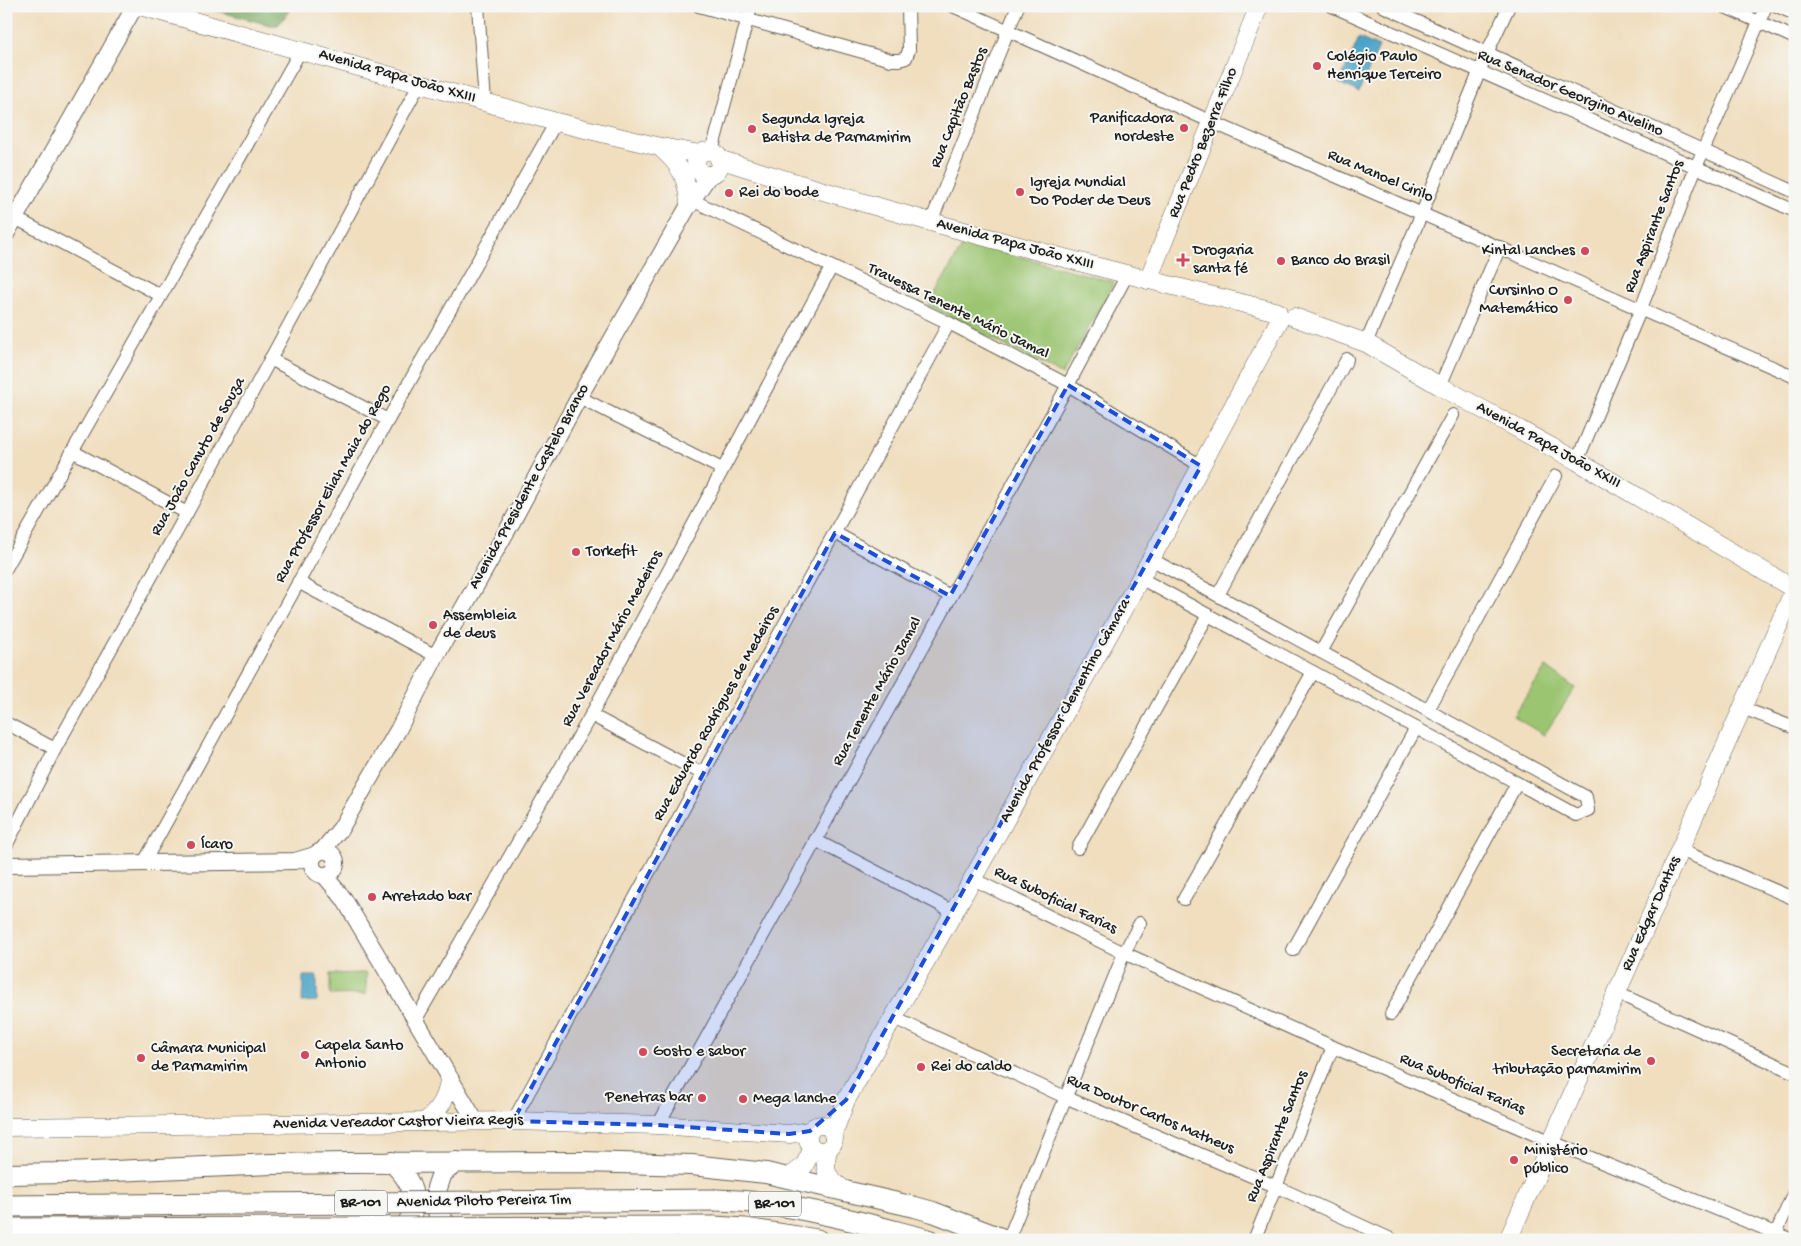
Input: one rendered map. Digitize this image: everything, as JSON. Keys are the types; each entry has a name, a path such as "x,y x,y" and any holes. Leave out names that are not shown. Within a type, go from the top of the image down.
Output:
{"highway":[{"name":"Avenida Piloto Pereira Tim","path":"6,1206 739,1200 783,1205 832,1215 928,1240"},
{"name":"Avenida Piloto Pereira Tim","path":"6,1229 717,1233 745,1229 816,1240"}],"main road":[{"name":"Avenida Papa João XXIII","path":"140,6 556,122 659,148 708,164 753,170 931,222 1284,316 1366,343 1577,461 1795,588"},
{"name":"Rua Pedro Bezerra Filho","path":"1148,280 1259,6"},
{"path":"659,148 677,163 687,185 690,203"},
{"name":"Avenida Professor Clementino Câmara","path":"788,1178 804,1166 809,1159 818,1139 846,1100 894,1018 1151,559 1284,316"},
{"name":"Rua Edgar Dantas","path":"1508,1240 1795,588"},
{"path":"424,1122 442,1104 447,1093 449,1078"},
{"name":"Avenida Vereador Castor Vieira Regis","path":"6,1127 513,1121 658,1125 789,1134 818,1139"},
{"name":"Avenida Professor Clementino Câmara","path":"818,1139 826,1161 826,1174 846,1191"},
{"path":"6,1174 272,1164 392,1162 583,1162 692,1165 766,1173 846,1191 933,1212 1007,1240"},
{"path":"392,1162 404,1174 411,1187 413,1213 399,1235"},
{"path":"456,1162 442,1173 437,1188 437,1207 440,1219 458,1234"},
{"path":"215,1240 458,1234 717,1233"}],"street":[{"path":"6,234 135,6"},
{"path":"478,6 485,102"},
{"path":"699,6 891,60 906,58 909,50 908,6"},
{"path":"708,164 751,6"},
{"name":"Rua Manoel Cirilo","path":"953,6 1212,122 1500,247 1640,311 1795,377"},
{"name":"Rua Capitão Bastos","path":"931,222 1018,6"},
{"name":"Rua Senador Georgino Avelino","path":"1332,6 1795,211"},
{"name":"Rua Senador Georgino Avelino","path":"1383,6 1795,192"},
{"path":"1366,343 1422,213 1487,53 1509,6"},
{"path":"1723,6 1795,38"},
{"name":"Rua Aspirante Santos","path":"1577,461 1640,311 1696,167 1766,6"},
{"path":"1777,6 1795,14"},
{"path":"6,568 301,50"},
{"name":"Rua João Canuto de Souza","path":"6,846 55,749 187,514 420,83"},
{"name":"Rua Professor Eliah Maia do Rego","path":"143,864 388,420 556,122"},
{"name":"Avenida Presidente Castelo Branco","path":"324,863 341,828 398,730 436,656 513,520 579,397 690,203 708,164"},
{"name":"Travessa Tenente Mário Jamal","path":"690,203 949,324 1068,385 1201,466"},
{"path":"15,218 160,295"},
{"path":"1440,386 1500,247"},
{"name":"Rua Vereador Mário Medeiros","path":"415,1021 591,715 831,268"},
{"name":"Rua Tenente Mário Jamal","path":"658,1125 1127,275"},
{"name":"Rua Eduardo Rodrigues de Medeiros","path":"513,1121 949,324"},
{"path":"270,359 388,420"},
{"path":"1218,595 1348,359"},
{"path":"579,397 722,469"},
{"path":"1321,652 1452,415"},
{"path":"72,451 187,514"},
{"path":"1428,710 1556,476"},
{"path":"835,533 950,596"},
{"path":"1140,578 1576,815 1588,810 1586,797 1568,786 1151,559"},
{"path":"298,582 436,656"},
{"path":"1078,848 1208,615"},
{"path":"1249,637 1260,618"},
{"path":"1184,899 1313,672"},
{"path":"1355,695 1365,676"},
{"path":"1742,708 1795,728"},
{"path":"591,715 703,774"},
{"path":"6,723 55,749"},
{"path":"1293,950 1416,728"},
{"path":"1457,750 1468,732"},
{"path":"1391,1014 1517,783"},
{"path":"1559,805 1568,786"},
{"path":"815,840 954,912"},
{"path":"1680,850 1795,899"},
{"path":"6,865 324,863 476,1122"},
{"name":"Rua Suboficial Farias","path":"973,879 1124,952 1333,1048 1775,1236 1792,1240"},
{"name":"Rua Suboficial Farias","path":"1124,952 1140,923"},
{"path":"1007,1240 1124,952"},
{"path":"1617,993 1795,1073"},
{"name":"Rua Doutor Carlos Matheus","path":"894,1018 1066,1097 1275,1186 1393,1240"},
{"name":"Rua Aspirante Santos","path":"1254,1240 1333,1048"},
{"path":"1775,1236 1795,1190"}],"highlighted area":[{"path":"1068,385 1201,466 846,1100 810,1131 789,1134 658,1125 513,1121 703,774 835,533 950,596"}],"green space":[{"path":"198,6 291,6 278,25 270,25"},
{"path":"965,242 1114,282 1062,375 928,305"},
{"path":"1546,667 1575,688 1544,735 1513,716"},
{"path":"366,973 366,994 330,995 330,974"}],"water":[{"path":"1359,38 1379,47 1359,92 1339,83"},
{"path":"303,976 317,976 317,1001 302,1002"}],"place":[{"name":"Colégio Paulo Henrique Terceiro","path":"1317,66"},
{"name":"Panificadora nordeste","path":"1184,128"},
{"name":"Segunda Igreja Batista de Parnamirim","path":"752,129"},
{"name":"Igreja Mundial Do Poder de Deus","path":"1020,192"},
{"name":"Rei do bode","path":"729,193"},
{"name":"Kintal Lanches","path":"1585,251"},
{"name":"Drogaria santa fé","path":"1183,260"},
{"name":"Banco do Brasil","path":"1281,261"},
{"name":"Cursinho O Matemático","path":"1568,300"},
{"name":"Torkefit","path":"576,552"},
{"name":"Assembleia de deus","path":"433,625"},
{"name":"Ícaro","path":"191,845"},
{"name":"Arretado bar","path":"372,897"},
{"name":"Gosto e sabor","path":"643,1052"},
{"name":"Capela Santo Antonio","path":"305,1055"},
{"name":"Câmara Municipal de Parnamirim","path":"141,1058"},
{"name":"Secretaria de tributação parnamirim","path":"1651,1061"},
{"name":"Rei do caldo","path":"921,1067"},
{"name":"Penetras bar","path":"702,1098"},
{"name":"Mega lanche","path":"743,1099"},
{"name":"Ministério público","path":"1514,1160"}]}
